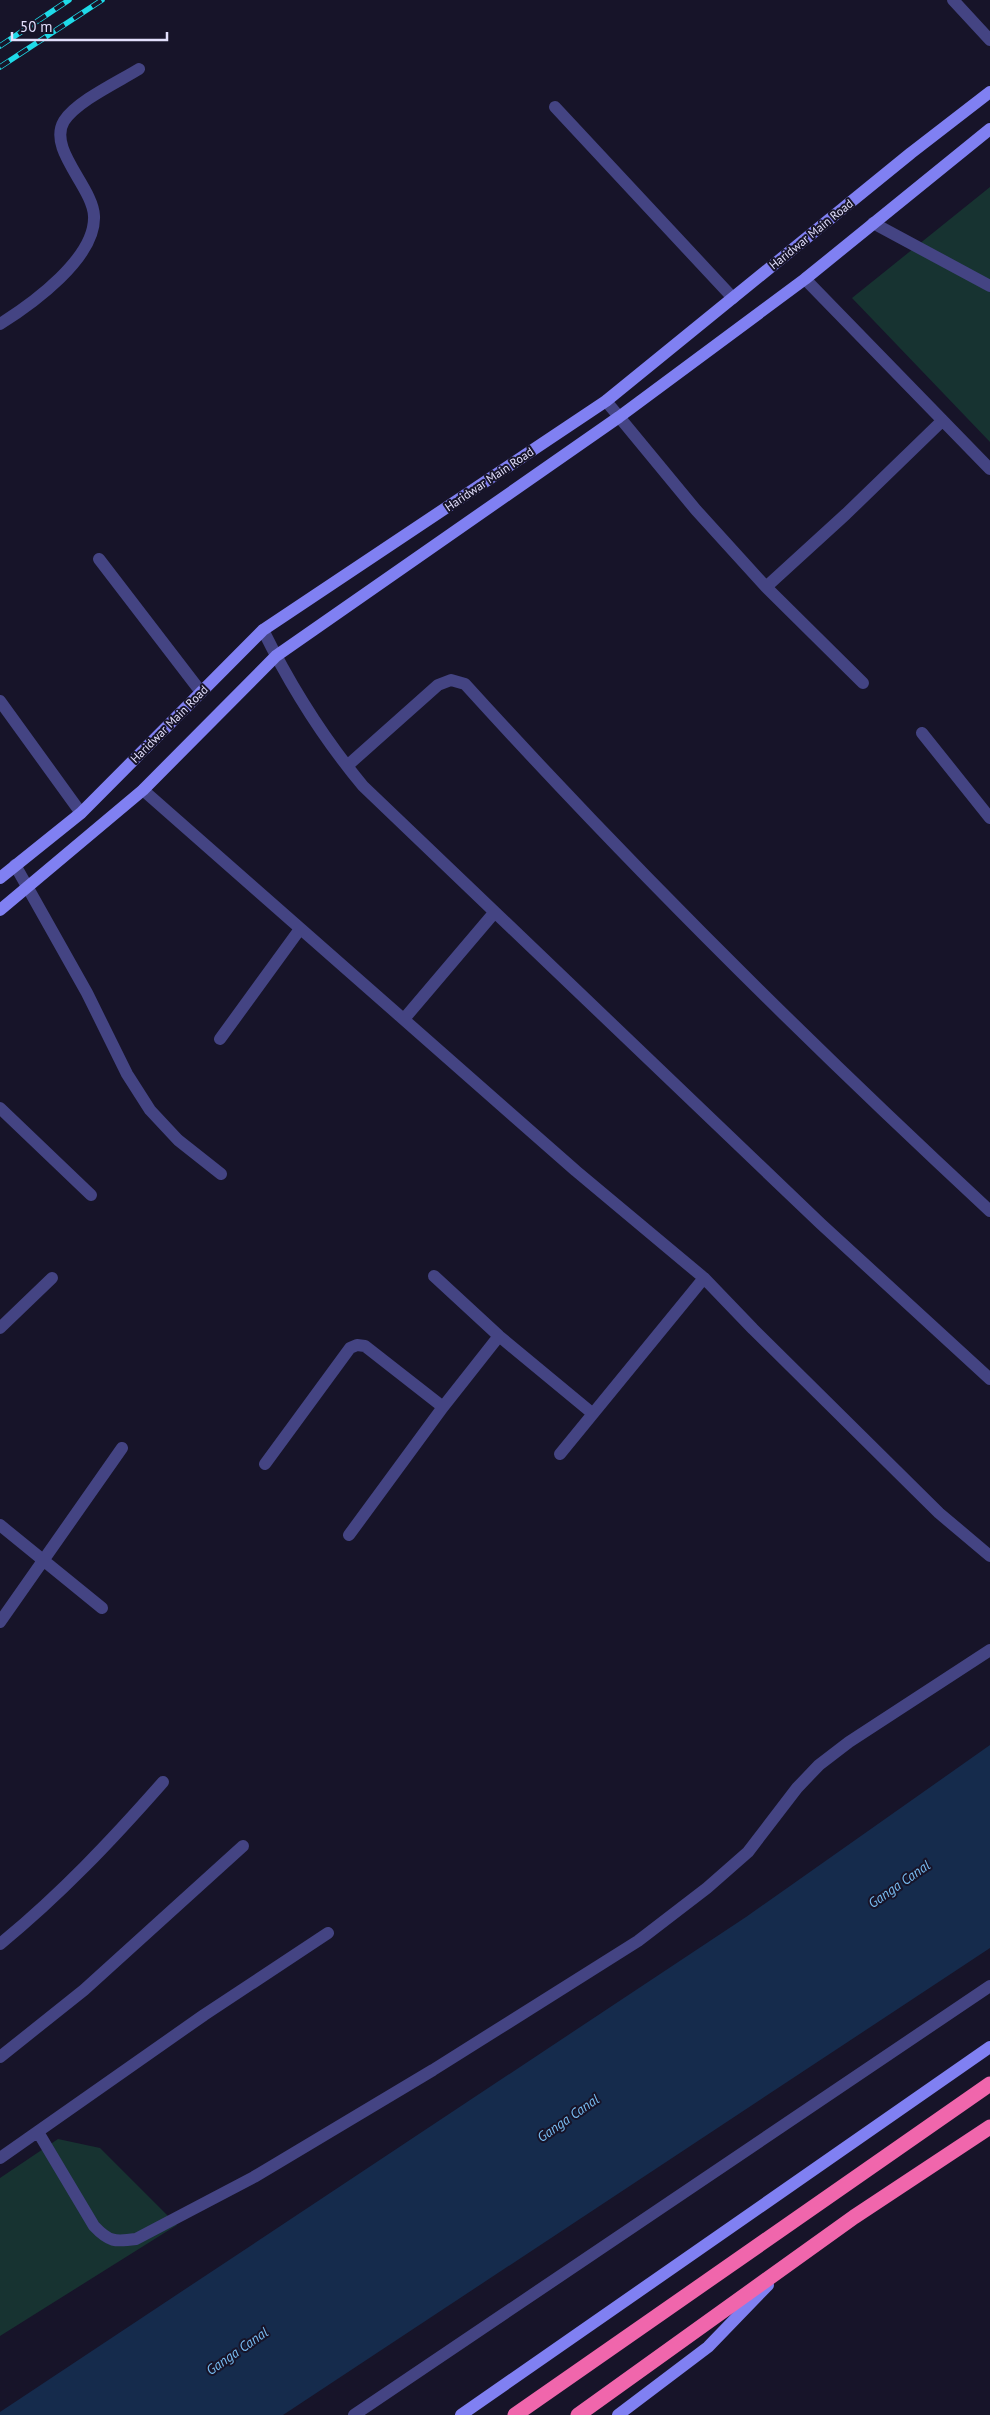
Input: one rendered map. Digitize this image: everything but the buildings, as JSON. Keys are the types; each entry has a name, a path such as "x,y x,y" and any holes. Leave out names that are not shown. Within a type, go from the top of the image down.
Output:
{"highway":[{"path":"515,2415 990,2084"},
{"path":"578,2415 854,2217 990,2127"}],"main road":[{"name":"Haridwar Main Road","path":"0,878 81,813 263,630 606,401 911,152 990,92"},
{"name":"Haridwar Main Road","path":"0,910 143,790 276,656 619,416 805,279 990,129"},
{"path":"461,2415 990,2047"},
{"path":"618,2415 708,2347 785,2267"}],"street":[{"path":"953,0 990,40"},
{"path":"0,324 44,292 79,256 92,234 94,215 87,195 63,149 60,134 64,122 76,108 138,69"},
{"path":"555,107 733,298"},
{"path":"873,224 990,286"},
{"path":"805,279 990,469"},
{"path":"606,401 696,510 766,587 863,683"},
{"path":"766,587 846,514 942,421"},
{"path":"99,559 201,692"},
{"path":"263,630 276,656 347,766 376,799 821,1224 990,1379"},
{"path":"347,766 438,685 451,680 465,684 593,823 736,968 990,1211"},
{"path":"0,701 81,813"},
{"path":"922,733 990,818"},
{"path":"143,790 576,1171 704,1278 939,1513 990,1556"},
{"path":"15,866 87,993 127,1074 150,1110 178,1140 221,1174"},
{"path":"404,1019 494,913"},
{"path":"220,1039 300,928"},
{"path":"0,1108 91,1195"},
{"path":"434,1276 499,1336 592,1413"},
{"path":"0,1328 52,1278"},
{"path":"560,1454 704,1278"},
{"path":"349,1535 443,1407 499,1336"},
{"path":"265,1464 350,1348 357,1344 365,1346 443,1407"},
{"path":"0,1622 42,1559 122,1448"},
{"path":"0,1526 102,1608"},
{"path":"38,2132 94,2226 105,2238 118,2242 136,2238 271,2167 433,2070 638,1940 748,1852 796,1788 819,1765 849,1742 990,1650"},
{"path":"0,1944 36,1915 102,1852 163,1782"},
{"path":"0,2057 84,1990 243,1846"},
{"path":"0,2158 204,2015 328,1933"},
{"path":"354,2415 990,1986"}],"green space":[{"path":"990,187 990,442 852,298"},
{"path":"58,2139 100,2148 177,2225 0,2336 0,2178"}],"water":[{"name":"Ganga Canal","path":"990,1745 990,1948 283,2415 0,2415 0,2412 746,1917"}],"railway":[{"path":"0,46 69,0"},
{"path":"0,67 102,0"}]}
